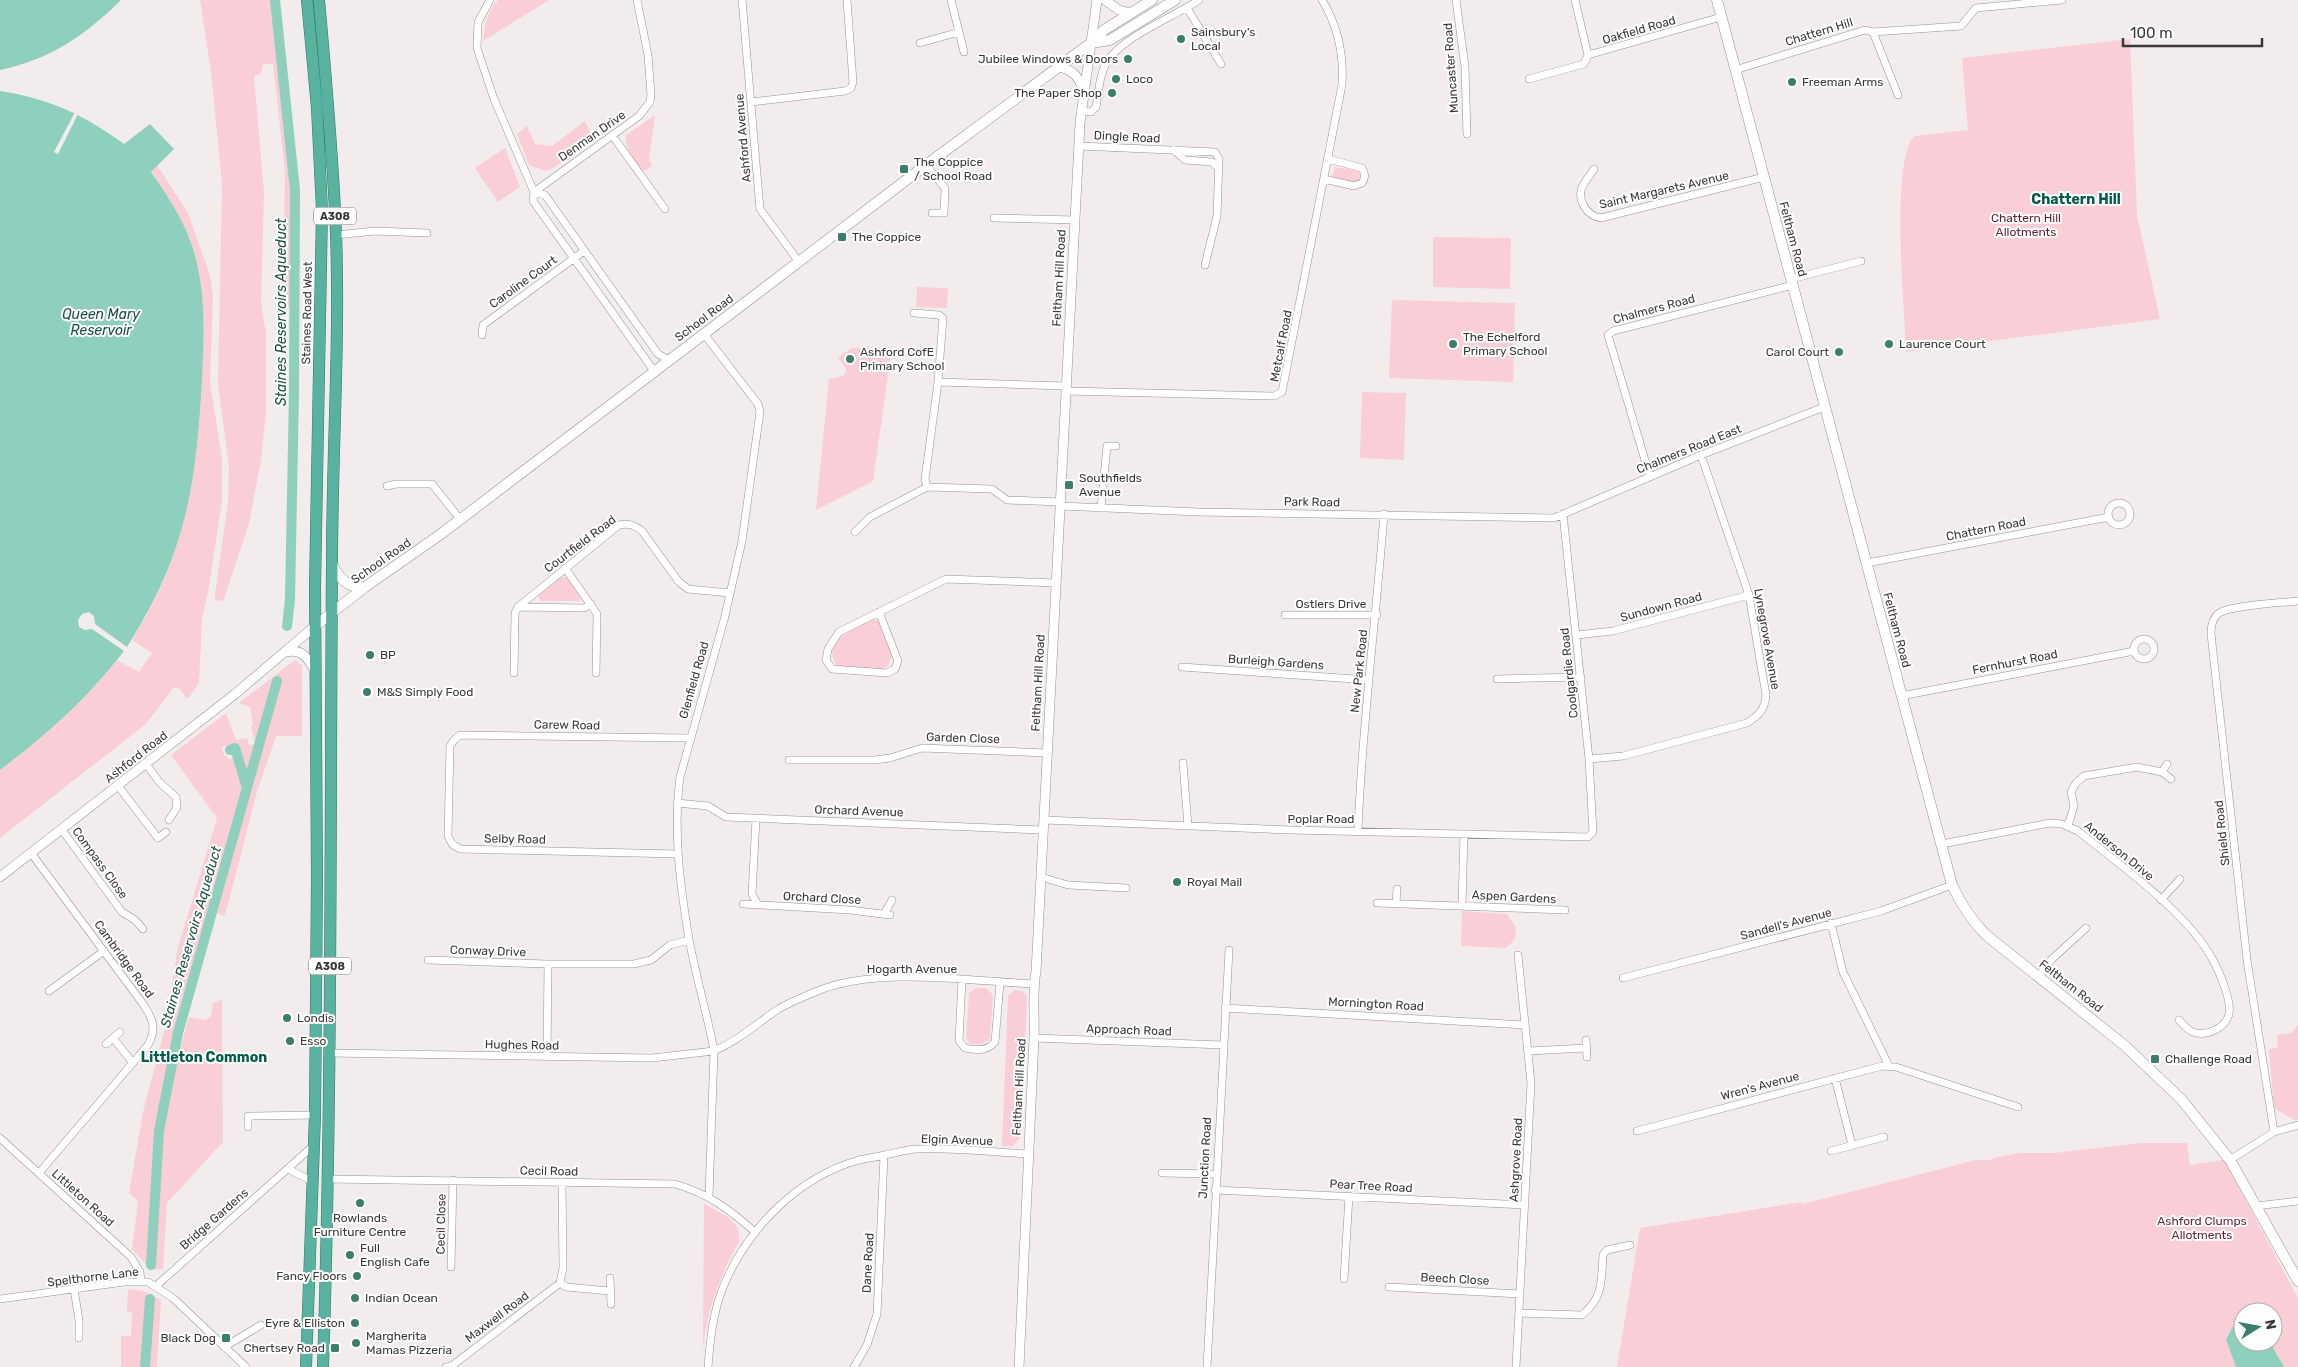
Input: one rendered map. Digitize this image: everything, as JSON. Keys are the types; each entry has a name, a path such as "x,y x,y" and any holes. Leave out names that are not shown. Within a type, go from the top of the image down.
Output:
{"highway":[{"name":"Staines Road West","path":"307,0 319,143 322,210 315,626"},
{"name":"A308","path":"319,0 330,120 336,236 329,1053 323,1367"},
{"name":"A308","path":"306,1367 315,1115 317,883 315,626"}],"main road":[{"path":"1091,43 1104,30 1152,0"},
{"path":"1091,43 1110,40 1175,0"},
{"name":"Feltham Road","path":"1716,0 1952,884 1973,922 2142,1060 2181,1099 2230,1160"},
{"name":"School Road","path":"315,626 365,587 460,519 926,165 1091,43"},
{"path":"332,562 341,578 356,587 365,587"},
{"path":"2230,1160 2298,1281"}],"street":[{"path":"490,0 478,22 477,48 494,99 534,192 533,201 576,258 654,371"},
{"name":"Denman Drive","path":"534,192 639,116 650,102 648,55 637,0"},
{"name":"Ashford Avenue","path":"742,0 760,209 799,262"},
{"path":"751,102 845,91 851,88 853,82 846,0"},
{"path":"951,0 964,52"},
{"name":"Feltham Hill Road","path":"1019,1367 1036,995 1034,984 1079,146 1081,111 1097,0"},
{"path":"1104,0 1119,10 1130,13"},
{"path":"1081,111 1091,112 1096,108 1102,73 1114,54 1125,43 1200,0"},
{"name":"Metcalf Road","path":"1066,389 1274,396 1282,392 1328,159 1343,68 1337,33 1322,0"},
{"name":"Muncaster Road","path":"1456,0 1465,67 1467,134"},
{"name":"Oakfield Road","path":"1575,0 1588,55 1721,17"},
{"name":"Chattern Hill","path":"1735,70 1865,30 1873,32 1961,26 1976,8 2062,0"},
{"path":"1187,8 1221,64"},
{"path":"920,43 959,32"},
{"path":"1873,32 1898,95"},
{"path":"1529,79 1584,64 1588,55"},
{"path":"1057,67 1070,70 1076,75 1080,80 1084,96"},
{"path":"612,135 665,208"},
{"name":"Dingle Road","path":"1079,146 1174,150 1185,160 1212,162 1219,169 1217,216 1205,265"},
{"path":"1324,179 1354,186 1362,184 1364,179 1365,173 1362,168 1328,159"},
{"path":"926,165 945,188 944,213 932,212"},
{"name":"Saint Margarets Avenue","path":"1594,169 1582,187 1582,200 1585,210 1592,217 1601,218 1764,177"},
{"path":"534,192 544,194 658,354 669,360"},
{"path":"994,218 1075,220"},
{"path":"336,236 375,231 427,233"},
{"name":"Caroline Court","path":"482,334 483,325 584,252"},
{"path":"1792,282 1861,261"},
{"name":"Chalmers Road","path":"1650,477 1608,335 1613,331 1792,282"},
{"path":"914,313 939,315 942,318 938,382 925,479 926,487"},
{"name":"Glenfield Road","path":"704,334 758,404 760,412 742,541 730,593 680,777 677,803 677,854 689,940 714,1050"},
{"path":"938,382 1066,389"},
{"name":"Chalmers Road East","path":"1563,514 1702,455 1824,407"},
{"path":"1101,508 1107,446 1116,446"},
{"name":"Lynegrove Avenue","path":"1589,759 1623,756 1747,723 1759,716 1765,706 1766,695 1749,595 1702,455"},
{"path":"387,486 396,484 432,484 460,519"},
{"path":"855,532 870,517 926,487 992,489 1007,500 1060,504"},
{"name":"Park Road","path":"1060,504 1101,508 1199,512 1554,518 1563,514"},
{"name":"New Park Road","path":"1358,830 1361,756 1377,615 1384,514"},
{"name":"Coolgardie Road","path":"1563,514 1589,759 1593,829"},
{"name":"Chattern Road","path":"1867,562 2109,517"},
{"name":"Courtfield Road","path":"518,607 619,525 626,524 636,526 642,531 680,582 688,589 730,593"},
{"path":"565,568 597,614 596,673"},
{"path":"879,612 898,661 894,669 887,673 832,668 826,660 828,649 839,632 879,612 946,580 1056,583"},
{"name":"Sundown Road","path":"1577,635 1613,632 1749,595"},
{"name":"Shield Road","path":"2274,1132 2247,960 2211,634 2212,624 2218,614 2231,609 2298,601"},
{"path":"514,673 514,613 518,607 584,608 591,604"},
{"name":"Ostlers Drive","path":"1285,615 1377,615"},
{"name":"Ashford Road","path":"0,877 146,764 315,626"},
{"name":"Fernhurst Road","path":"1901,696 2134,651"},
{"path":"284,652 301,652 316,671"},
{"name":"Burleigh Gardens","path":"1182,667 1370,680"},
{"path":"1497,679 1581,677"},
{"name":"Carew Road","path":"450,746 460,735 690,738"},
{"name":"Selby Road","path":"450,746 448,836 452,844 460,849 677,854"},
{"name":"Garden Close","path":"789,760 875,760 890,758 922,748 1047,753"},
{"path":"1183,763 1188,826"},
{"path":"146,764 160,783 176,797 177,807 169,820"},
{"path":"2162,772 2167,764"},
{"path":"2068,826 2074,806 2071,792 2076,783 2084,776 2137,767 2162,772 2171,779"},
{"path":"118,786 158,838 166,832"},
{"name":"Orchard Avenue","path":"677,803 708,806 726,817 1043,830"},
{"path":"756,819 752,894 758,906"},
{"name":"Poplar Road","path":"1044,820 1585,838 1591,836 1593,829"},
{"name":"Anderson Drive","path":"1942,844 2050,823 2068,826 2078,831 2178,915 2212,959 2223,983 2230,1012 2226,1023 2216,1030 2200,1034 2190,1032 2179,1020"},
{"name":"Compass Close","path":"62,830 122,912 135,920 143,929"},
{"name":"Aspen Gardens","path":"1462,906 1464,834"},
{"name":"Cambridge Road","path":"31,853 153,1019 151,1040 39,1173"},
{"path":"1041,877 1068,885 1126,888"},
{"path":"2161,900 2180,879"},
{"name":"Sandell's Avenue","path":"1622,978 1881,910 1952,884"},
{"path":"1396,903 1397,889"},
{"name":"Orchard Close","path":"743,904 850,910 886,915 892,900"},
{"name":"Aspen Gardens","path":"1377,902 1565,910"},
{"path":"1831,923 1843,972 1889,1066"},
{"path":"2038,977 2052,959 2086,928"},
{"name":"Conway Drive","path":"428,960 548,964 640,963 651,960 670,945 689,940"},
{"name":"Junction Road","path":"1206,1367 1229,950"},
{"path":"49,990 104,951"},
{"name":"Ashgrove Road","path":"1516,1367 1531,1083 1518,955"},
{"path":"547,1056 548,964"},
{"name":"Hogarth Avenue","path":"714,1050 737,1041 779,1009 817,991 876,978 1034,984"},
{"path":"962,980 959,1041 964,1048 977,1050 989,1048 995,1042 1000,983"},
{"name":"Mornington Road","path":"1225,1008 1525,1025"},
{"path":"106,1044 120,1032"},
{"path":"113,1038 133,1063"},
{"name":"Approach Road","path":"1034,1038 1223,1045"},
{"path":"1528,1051 1586,1044 1587,1057"},
{"path":"709,1196 714,1050"},
{"name":"Hughes Road","path":"329,1053 652,1058 714,1050"},
{"name":"Wren's Avenue","path":"1637,1131 1835,1078 1889,1066 2018,1107"},
{"path":"1835,1078 1852,1145"},
{"path":"248,1127 248,1116 315,1115"},
{"path":"2230,1160 2274,1132 2298,1125"},
{"name":"Littleton Road","path":"0,1138 131,1257 140,1272 141,1282"},
{"path":"1831,1151 1884,1138"},
{"name":"Bridge Gardens","path":"156,1286 314,1145"},
{"name":"Elgin Avenue","path":"708,1367 710,1334 724,1286 755,1232 781,1205 801,1188 837,1168 859,1160 913,1149 1029,1154"},
{"name":"Dane Road","path":"854,1367 867,1346 877,1314 884,1156"},
{"path":"288,1169 308,1179 313,1185"},
{"path":"1162,1173 1216,1174"},
{"name":"Cecil Road","path":"327,1179 675,1184 709,1196 737,1215 755,1232"},
{"name":"Cecil Close","path":"451,1267 453,1180"},
{"path":"562,1182 563,1268 560,1283 566,1288 610,1291"},
{"name":"Pear Tree Road","path":"1215,1190 1525,1205"},
{"path":"1344,1279 1349,1196"},
{"path":"2256,1206 2298,1201"},
{"path":"1520,1313 1582,1315 1590,1309 1601,1293 1603,1255 1607,1250 1630,1245"},
{"path":"610,1278 611,1304"},
{"name":"Spelthorne Lane","path":"0,1299 141,1282 156,1286 246,1367"},
{"name":"Maxwell Road","path":"446,1367 453,1365 560,1283"},
{"name":"Beech Close","path":"1389,1287 1520,1294"},
{"path":"74,1290 79,1320 79,1338"},
{"path":"224,1347 261,1325"}],"green space":[{"path":"200,0 271,0 291,188 291,307 283,307 285,172 273,64 263,64 261,74 254,76 264,193 261,303 266,334 266,413 261,460 249,523 223,601 215,600 228,502 229,466 218,385 222,184 211,72"},
{"path":"498,0 549,0 483,41 487,19 491,9"},
{"name":"Chattern Hill Allotments","path":"2130,39 2137,215 2160,319 1906,352 1901,239 1902,175 1907,151 1914,136 1968,130 1962,58"},
{"path":"655,115 649,160 652,166 644,171 634,160 629,150 626,135"},
{"path":"585,121 594,141 553,168 545,171 529,165 517,134 527,126 535,144 552,146"},
{"path":"505,148 520,187 498,202 475,168"},
{"path":"157,165 188,213 210,275 213,296 210,382 222,459 222,501 209,587 202,618 199,683 189,697 186,698 180,689 174,687 146,724 0,838 0,770 32,745 77,705 117,660 139,672 152,653 132,640 165,577 177,546 185,515 197,450 200,416 203,304 193,246 178,213 151,171"},
{"path":"1335,167 1358,171 1361,179 1355,183 1335,179 1332,176"},
{"path":"1433,237 1511,238 1510,289 1433,287"},
{"path":"917,287 948,288 947,308 916,307"},
{"path":"1392,300 1515,303 1513,382 1389,378"},
{"path":"892,347 873,481 816,510 829,379 843,376 847,371 838,357 852,348"},
{"path":"1362,392 1406,393 1404,460 1360,458"},
{"path":"567,577 581,598 579,601 540,601 538,595 558,578"},
{"path":"872,619 878,620 892,656 888,666 882,669 839,667 833,659 832,651 835,644 848,632"},
{"path":"295,660 302,666 302,736 276,736 257,792 225,916 217,913 280,682 274,679 248,776 238,745 234,743 222,747 224,756 227,756 229,760 233,757 244,792 174,1034 156,1130 147,1265 132,1249 138,1201 129,1193 143,1112 165,1028 178,947 217,818 171,755 226,713 236,740 247,738 249,745 255,744 251,726 253,725 250,707 239,703"},
{"path":"1462,911 1507,914 1516,927 1515,939 1506,948 1461,946"},
{"path":"976,988 986,988 993,995 990,1039 982,1044 970,1044 966,1038 969,993"},
{"path":"1015,990 1023,991 1027,997 1021,1136 1013,1146 1002,1146 1008,996"},
{"path":"222,999 223,1142 167,1203 163,1269 154,1270 163,1128 170,1087 189,1017 205,1020 211,1016 213,1003"},
{"path":"2298,1025 2298,1120 2294,1120 2274,1108 2269,1049 2278,1048 2277,1035 2291,1033"},
{"name":"Ashford Clumps Allotments","path":"2142,1143 2187,1143 2190,1165 2224,1160 2298,1298 2298,1367 2284,1367 2276,1352 2283,1352 2283,1302 2233,1302 2233,1327 2226,1340 2236,1367 1617,1367 1640,1228 1802,1202 1803,1204 1976,1160 1992,1160 1993,1158 2019,1153 2054,1153"},
{"path":"704,1204 723,1214 734,1223 739,1234 739,1242 715,1294 703,1350"},
{"path":"128,1289 143,1291 161,1300 157,1367 121,1367 121,1336 131,1336 132,1312 127,1311"}],"water":[{"path":"0,0 121,0 80,35 51,53 18,66 0,70"},
{"name":"Queen Mary Reservoir","path":"0,91 35,98 65,109 94,124 124,144 150,124 174,149 151,172 178,213 193,247 203,304 204,334 196,454 191,487 175,550 163,581 127,647 95,624 94,616 89,612 82,614 78,620 79,627 85,630 92,629 124,651 110,669 66,715 0,770"},
{"path":"2233,1326 2233,1352 2276,1352 2284,1367 2236,1367 2226,1340"}],"pier":[{"path":"75,112 78,114 58,154 54,152"}],"waterway":[{"name":"Staines Reservoirs Aqueduct","path":"275,0 295,190 294,392 290,599 287,626"},
{"name":"Staines Reservoirs Aqueduct","path":"151,1265 159,1131 178,1033 277,681"},
{"path":"230,750 235,748 247,788"},
{"name":"Staines Reservoirs Aqueduct","path":"145,1367 150,1299"}],"place":[{"name":"Sainsbury's Local","path":"1181,39"},
{"name":"Jubilee Windows & Doors","path":"1128,59"},
{"name":"Loco","path":"1116,79"},
{"name":"Freeman Arms","path":"1792,82"},
{"name":"The Paper Shop","path":"1112,93"},
{"name":"The Coppice / School Road","path":"904,169"},
{"name":"The Coppice","path":"842,237"},
{"name":"The Echelford Primary School","path":"1453,344"},
{"name":"Laurence Court","path":"1889,344"},
{"name":"Carol Court","path":"1839,352"},
{"name":"Ashford CofE Primary School","path":"850,359"},
{"name":"Southfields Avenue","path":"1069,485"},
{"name":"BP","path":"370,655"},
{"name":"M&S Simply Food","path":"367,692"},
{"name":"Royal Mail","path":"1177,882"},
{"name":"Londis","path":"287,1018"},
{"name":"Esso","path":"290,1041"},
{"name":"Challenge Road","path":"2155,1059"},
{"name":"Rowlands Furniture Centre","path":"360,1203"},
{"name":"Full English Cafe","path":"350,1255"},
{"name":"Fancy Floors","path":"357,1276"},
{"name":"Indian Ocean","path":"355,1298"},
{"name":"Eyre & Elliston","path":"355,1323"},
{"name":"Black Dog","path":"226,1338"},
{"name":"Margherita Mamas Pizzeria","path":"356,1343"},
{"name":"Chertsey Road","path":"335,1348"}],"district":[{"name":"Chattern Hill","path":"2076,199"},
{"name":"Littleton Common","path":"204,1057"}]}
